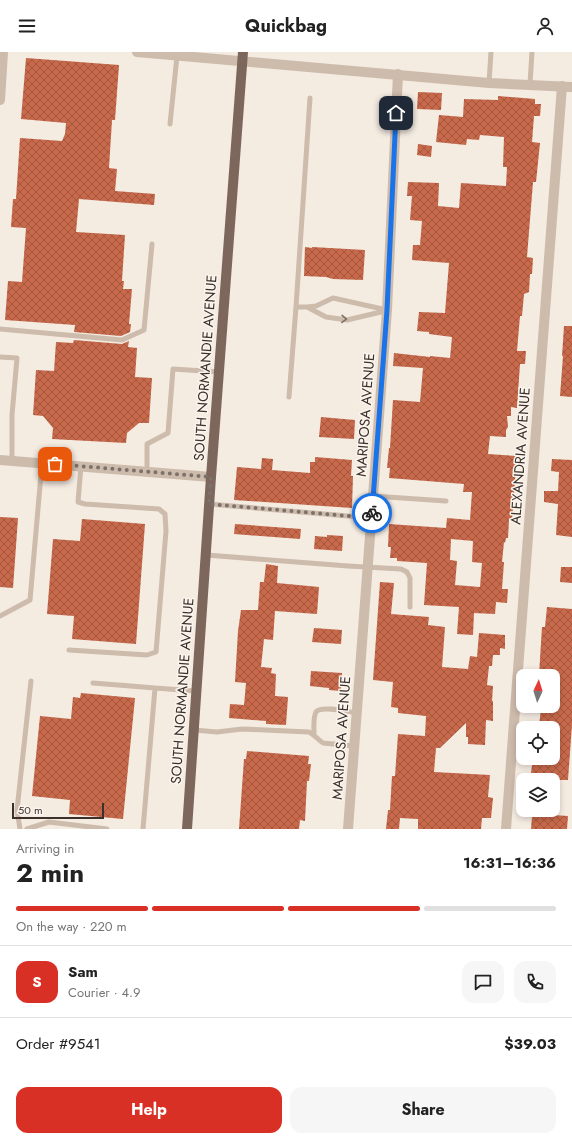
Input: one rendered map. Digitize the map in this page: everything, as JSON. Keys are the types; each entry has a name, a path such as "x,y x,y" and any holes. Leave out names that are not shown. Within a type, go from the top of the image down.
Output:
{"main road":[{"name":"SOUTH NORMANDIE AVENUE","path":"187,829 209,504 243,56"}],"street":[{"path":"0,100 4,52"},
{"path":"137,52 177,56 243,56 398,74 489,82 567,86"},
{"name":"MARIPOSA AVENUE","path":"348,829 387,310 398,74"},
{"name":"ALEXANDRIA AVENUE","path":"506,829 567,86"},
{"path":"0,460 211,477"}],"lane":[{"path":"489,82 491,52"},
{"path":"530,84 532,52"},
{"path":"170,124 177,56"},
{"path":"289,397 310,98"},
{"path":"0,329 122,340 144,330 152,244"},
{"path":"296,307 316,306 333,298 387,310"},
{"path":"307,307 326,317 347,320 387,310"},
{"path":"0,357 17,358 12,415 12,460"},
{"path":"147,472 147,444 168,433 172,369 219,372"},
{"path":"0,616 30,600 42,463"},
{"path":"68,650 147,655 156,652 166,531 165,514 159,509 85,504 78,502 81,466"},
{"path":"373,496 446,501"},
{"path":"209,504 372,518"},
{"path":"206,555 368,568 401,569 407,572 410,578 410,607"},
{"path":"20,829 17,810 31,681"},
{"path":"93,683 196,691"},
{"path":"143,829 155,688"},
{"path":"314,734 316,713 318,710 325,709 357,713"},
{"path":"194,730 217,732 242,729 309,732 314,734 318,740 323,743 355,746"},
{"path":"28,829 50,822 107,829"}],"building":[{"path":"26,58 119,65 115,120 112,120 109,168 117,169 115,191 155,194 154,205 79,199 76,232 125,235 122,281 124,281 123,289 132,289 129,324 131,324 130,332 121,336 74,332 75,325 5,320 8,281 22,282 26,228 11,227 13,199 16,199 20,138 62,141 65,134 66,123 21,119"},
{"path":"418,92 442,93 441,110 417,109"},
{"path":"498,96 535,99 535,104 541,104 540,116 534,116 532,142 540,143 536,182 533,182 527,257 533,258 532,274 530,274 529,292 524,294 522,316 520,316 517,351 526,351 525,364 520,364 517,408 511,407 511,416 507,416 508,427 506,430 506,437 490,436 488,454 517,456 512,520 509,520 508,538 506,538 505,543 504,542 502,562 504,562 502,589 508,589 507,603 496,602 495,614 474,613 473,635 457,634 459,607 424,605 427,563 397,561 397,558 390,558 391,547 388,547 389,524 446,528 447,518 470,520 472,492 463,492 464,484 389,478 390,468 387,468 390,448 393,400 420,402 423,368 393,366 394,353 450,358 452,337 417,331 419,312 445,313 449,263 412,260 413,245 420,245 422,221 410,220 412,196 407,196 408,182 439,183 438,206 459,208 461,183 506,186 507,167 503,167 504,137 480,135 479,140 467,139 466,145 436,142 439,115 463,117 464,99 498,100","holes":["451,539 473,541 472,562 482,563 480,587 455,585 457,561 450,560"]},
{"path":"418,144 432,146 431,157 417,155"},
{"path":"305,247 365,250 363,280 304,276"},
{"path":"564,326 572,326 572,397 560,396"},
{"path":"74,340 122,344 129,341 128,347 137,348 135,377 152,378 149,423 139,423 127,433 126,443 52,439 53,428 43,416 33,415 36,370 54,371 56,342 73,343"},
{"path":"321,417 355,420 354,439 319,437"},
{"path":"315,457 352,460 352,508 234,500 237,467 261,469 262,458 273,459 272,470 310,473 310,462 315,462"},
{"path":"552,459 572,460 572,537 556,535 558,504 544,502 544,491 558,491 559,472 551,471"},
{"path":"0,517 18,518 13,588 0,587"},
{"path":"82,519 145,524 136,644 72,639 74,616 47,614 53,539 80,541"},
{"path":"235,524 301,529 300,539 234,534"},
{"path":"327,535 343,536 342,551 314,549 315,536 327,537"},
{"path":"266,564 278,566 277,583 319,587 317,614 275,611 273,640 264,639 261,667 272,668 271,673 276,674 275,696 288,697 286,725 266,724 266,721 229,718 230,704 244,705 246,683 235,682 238,631 241,610 258,610 260,582 264,582"},
{"path":"561,567 572,567 572,583 560,582"},
{"path":"380,582 394,583 391,614 429,617 428,625 445,627 442,667 468,669 470,656 477,657 479,633 505,635 505,649 500,648 500,655 493,655 492,666 489,666 487,685 493,686 493,721 486,720 485,745 468,744 468,737 466,737 466,723 440,748 436,748 434,772 490,775 488,797 493,798 491,818 482,818 481,829 418,829 418,819 400,818 399,829 386,829 388,810 390,810 392,776 395,776 398,734 425,736 426,716 398,713 398,708 391,707 393,682 373,680"},
{"path":"547,607 572,609 572,725 568,780 560,780 560,773 531,773 532,765 560,765 560,721 540,721 540,713 560,713 560,669 539,669 542,627 545,627"},
{"path":"314,628 342,630 341,644 312,642"},
{"path":"311,671 342,673 341,691 310,686"},
{"path":"81,693 135,698 123,819 69,814 70,800 32,796 40,716 71,719 73,697 80,698"},
{"path":"247,751 309,756 308,764 311,764 309,781 307,781 305,821 300,820 299,829 239,829 244,759 246,759"},
{"path":"568,816 567,829 531,829 532,817"}],"way so far":[{"path":"55,464 211,477 209,504 372,518 372,513"}],"route":[{"path":"372,513 387,310 396,113"}]}
